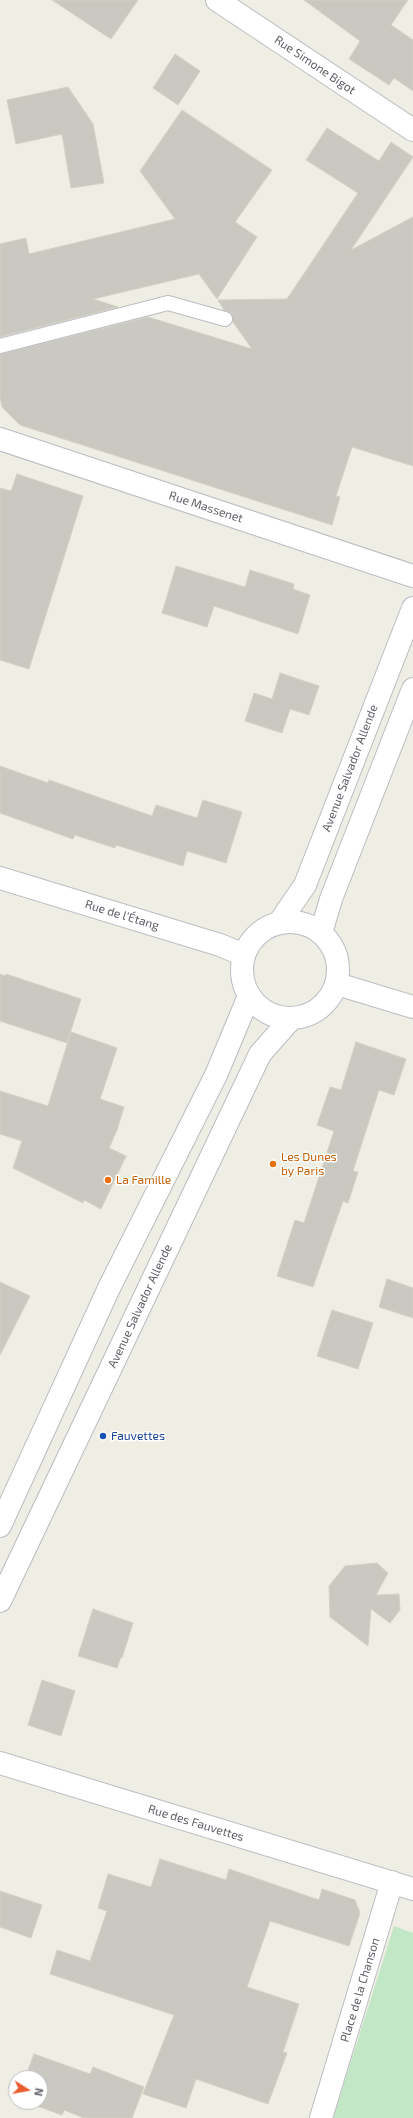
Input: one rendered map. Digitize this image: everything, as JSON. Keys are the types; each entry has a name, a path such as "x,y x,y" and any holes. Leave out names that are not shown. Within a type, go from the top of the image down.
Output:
{"main road":[{"name":"Rue Simone Bigot","path":"217,0 413,130"},
{"name":"Rue Massenet","path":"0,439 413,576"},
{"name":"Avenue Salvador Allende","path":"279,923 305,885 413,608"},
{"path":"321,933 331,899 413,689"},
{"name":"Rue de l'Étang","path":"0,878 220,945 244,955"},
{"name":"Avenue Salvador Allende","path":"279,923 301,923 321,933 331,943 339,970 337,984 330,998 320,1009 306,1016 291,1019 275,1016 260,1009 249,996 243,983 242,969 244,955 257,934 279,923"},
{"path":"337,984 413,1007"},
{"path":"0,1526 109,1288 216,1075 249,996"},
{"name":"Avenue Salvador Allende","path":"0,1601 260,1054 291,1019"},
{"name":"Rue des Fauvettes","path":"0,1763 392,1882"},
{"path":"392,1882 413,1889"},
{"name":"Place de la Chanson","path":"321,2118 392,1882"}],"lane":[{"path":"0,346 168,303 225,319"}],"green space":[{"path":"394,1926 413,1933 413,2118 333,2118"}],"building":[{"path":"52,0 138,0 111,39"},
{"path":"304,0 408,0 391,25 413,40 413,91 394,78 389,85 349,59 360,41"},
{"path":"175,54 200,71 178,105 153,88"},
{"path":"68,87 93,124 104,183 71,188 62,134 16,144 7,100"},
{"path":"182,110 272,170 235,222 257,237 217,299 199,274 93,299 118,307 0,337 0,244 26,238 29,254 175,219 140,171"},
{"path":"327,128 379,161 391,142 413,157 351,250 413,217 413,466 352,447 336,496 340,497 332,525 20,425 2,407 0,397 0,354 148,317 252,349 233,322 231,313 224,310 218,300 287,299 358,193 306,160"},
{"path":"17,474 83,496 29,669 0,660 0,488 11,491"},
{"path":"176,566 245,587 250,570 294,584 293,589 310,595 298,634 214,606 207,627 162,613"},
{"path":"280,673 319,686 309,715 290,709 282,733 245,721 254,693 272,699"},
{"path":"0,766 48,783 49,780 152,816 156,805 197,818 203,800 242,812 226,863 187,851 183,866 116,845 115,848 75,835 73,839 0,813"},
{"path":"0,974 6,976 6,974 81,999 67,1043 0,1021"},
{"path":"71,1032 117,1048 100,1099 124,1107 117,1130 109,1148 126,1156 101,1209 84,1200 83,1203 13,1168 22,1141 0,1134 0,1091 48,1106"},
{"path":"356,1042 406,1059 394,1095 379,1090 353,1171 358,1172 348,1203 343,1201 313,1287 277,1276 295,1220 304,1223 334,1131 317,1125 330,1087 341,1090"},
{"path":"387,1279 413,1288 413,1318 379,1307"},
{"path":"0,1282 30,1296 0,1355"},
{"path":"332,1310 373,1323 358,1369 317,1356"},
{"path":"377,1563 388,1573 376,1595 399,1594 400,1610 390,1623 371,1609 368,1646 330,1617 329,1586 345,1566"},
{"path":"93,1609 133,1623 122,1658 121,1657 117,1668 78,1656"},
{"path":"42,1680 75,1691 61,1736 28,1725"},
{"path":"160,1859 226,1880 229,1869 319,1900 322,1889 355,1900 360,1913 349,1946 270,1921 247,1987 299,2004 283,2052 287,2053 268,2104 196,2079 186,2108 143,2094 174,2015 50,1974 57,1950 90,1961 107,1911 98,1908 108,1874 151,1887"},
{"path":"0,1891 42,1905 31,1938 0,1927"},
{"path":"34,2054 90,2074 93,2067 144,2087 132,2118 84,2118 64,2110 62,2115 48,2110 48,2070 28,2070"}],"place":[{"name":"Les Dunes by Paris","path":"273,1164"},
{"name":"La Famille","path":"108,1180"},
{"name":"Fauvettes","path":"103,1436"}]}
